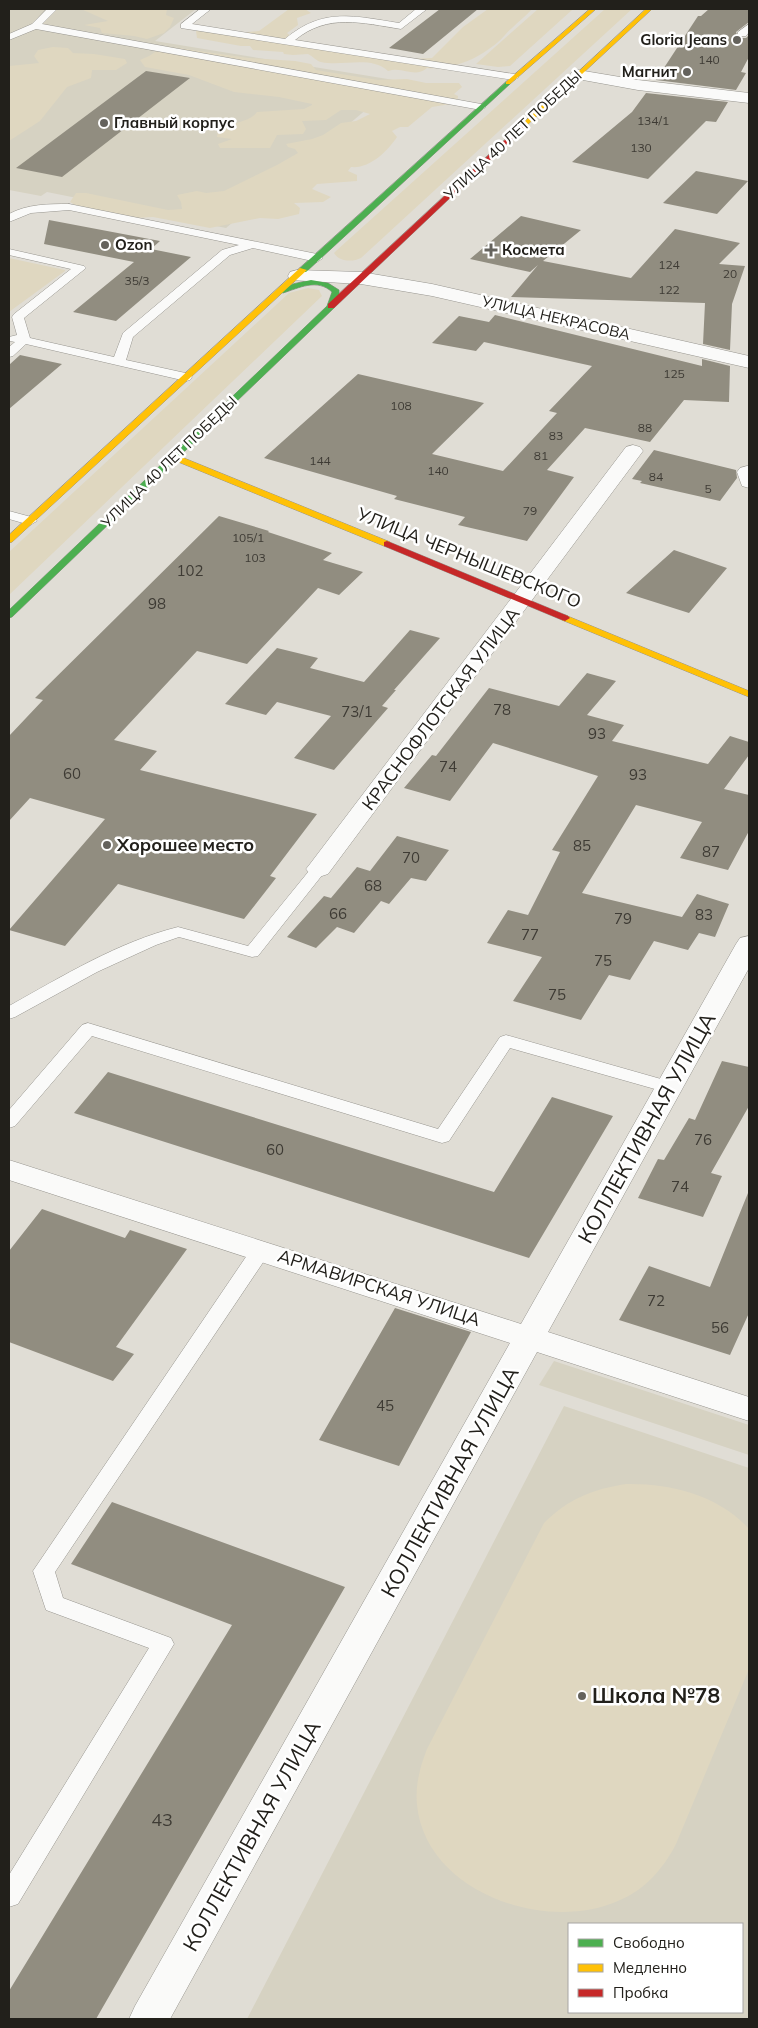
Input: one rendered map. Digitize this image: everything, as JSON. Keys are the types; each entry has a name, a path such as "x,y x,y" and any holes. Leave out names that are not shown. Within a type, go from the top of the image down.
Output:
{"main road":[{"path":"9,540 297,276 324,262 322,258 327,249 514,77 593,9"},
{"name":"УЛИЦА 40 ЛЕТ ПОБЕДЫ","path":"9,616 330,307 578,74 650,9"},
{"name":"УЛИЦА 40 ЛЕТ ПОБЕДЫ","path":"324,262 348,270 356,270 370,267 378,262"},
{"path":"277,294 297,284 317,283 334,288 336,298 330,307"},
{"name":"УЛИЦА ЧЕРНЫШЕВСКОГО","path":"174,457 749,694"}],"street":[{"path":"578,74 638,84 749,98"},
{"path":"297,276 362,278"},
{"name":"УЛИЦА НЕКРАСОВА","path":"362,278 432,290 749,362"},
{"name":"КРАСНОФЛОТСКАЯ УЛИЦА","path":"320,869 633,451"},
{"name":"КОЛЛЕКТИВНАЯ УЛИЦА","path":"149,2019 749,944"},
{"name":"АРМАВИРСКАЯ УЛИЦА","path":"9,1170 531,1337 749,1409"}],"lane":[{"path":"9,37 35,26 52,9"},
{"path":"206,9 184,26 514,77"},
{"path":"287,42 307,26 326,21 349,19 401,26 422,9"},
{"path":"35,26 481,107"},
{"path":"9,219 13,216 40,209 69,207 255,245 324,262"},
{"path":"119,362 127,336 226,252 255,245"},
{"path":"9,252 80,268 18,317 24,340"},
{"path":"9,337 186,377"},
{"path":"9,353 24,340"},
{"path":"9,515 30,520"},
{"path":"9,1013 91,968 150,940 178,932 252,952 320,869"},
{"path":"9,1122 88,1029 442,1136 506,1041 669,1088"},
{"path":"9,1896 162,1644 54,1604 44,1571 261,1250"}],"shaded area":[{"path":"9,9 196,9 155,41 400,81 226,228 47,192 41,196 9,190"},
{"path":"81,9 167,9 166,15 174,18 170,27 164,33 147,39 102,33 100,28 84,25 108,21"},
{"path":"289,9 305,9 311,13 297,18 298,25 287,33 298,42 411,59 432,58 463,27 488,9 532,9 500,40 482,54 456,65 427,68 418,72 388,71 381,66 365,62 321,62 308,54 293,55 284,54 283,52 253,50 250,46 197,38 196,31 237,33 259,31"},
{"path":"538,9 572,10 510,66 498,67 476,64"},
{"path":"605,9 632,9 361,258 346,260 336,256 334,253 337,250"},
{"path":"164,46 249,58 295,61 311,64 316,70 378,80 407,79 426,83 459,83 462,87 454,94 458,96 457,103 432,107 408,127 400,127 392,131 397,137 383,154 364,165 351,167 348,171 357,175 357,181 317,184 312,189 331,197 323,202 294,203 300,208 299,214 278,219 260,218 210,228 153,217 119,219 85,211 70,202 76,193 86,193 168,210 182,209 177,195 197,191 206,193 224,191 298,153 286,144 312,139 323,135 341,123 356,121 370,114 356,110 341,110 326,120 302,121 306,129 303,134 277,135 270,148 220,148 218,144 232,139 217,137 218,131 223,128 254,116 257,112 304,109 312,104 279,97 234,92 189,75 145,67 140,60"},
{"path":"53,47 68,48 73,53 125,59 127,63 116,70 92,70 91,78 67,87 40,121 9,141 9,66 39,63 34,56 38,50"},
{"path":"9,258 65,270 65,271 9,312"},
{"path":"308,288 319,290 322,296 9,595 9,552 289,293"},
{"path":"554,1361 749,1425 749,1455 539,1385"},
{"name":"Школа №78","path":"564,1406 749,1468 749,2019 247,2019"},
{"path":"626,1484 659,1486 692,1493 723,1507 749,1529 749,1669 676,1844 652,1878 628,1896 589,1910 557,1912 525,1908 494,1898 466,1882 442,1862 425,1836 417,1805 417,1783 420,1769 427,1749 544,1523 562,1507 582,1496"}],"building":[{"path":"440,9 478,9 423,54 389,48"},
{"path":"709,9 749,9 749,22 736,32 738,38 746,38 749,35 749,57 741,72 746,73 736,90 656,80 698,16 701,16"},
{"name":"Главный корпус","path":"146,71 190,78 62,177 16,168"},
{"path":"646,93 728,102 716,122 706,121 648,179 572,162 632,112"},
{"path":"696,171 748,181 717,214 663,203"},
{"path":"521,216 581,230 543,261 631,278 675,229 740,243 719,264 745,266 732,304 730,350 703,344 705,303 511,297 538,265 530,272 470,259"},
{"path":"49,220 160,241 151,249 191,257 116,321 73,312 134,262 44,244"},
{"path":"495,315 702,366 702,359 730,366 729,402 684,400 650,442 585,428 547,470 574,477 527,541 458,525 465,517 394,499 397,496 264,458 358,374 484,403 432,454 503,471 557,413 549,411 592,366 484,342 476,351 432,343 459,316 489,322"},
{"path":"20,355 62,364 9,409 9,365"},
{"path":"654,450 736,470 737,478 720,501 640,483 642,481 632,479"},
{"path":"219,516 332,553 323,560 363,572 339,595 318,588 247,664 197,651 114,740 157,751 140,770 317,814 270,876 276,878 244,919 118,884 65,946 9,930 105,819 30,798 9,821 9,736 43,700 35,698"},
{"path":"674,550 727,568 689,613 626,593"},
{"path":"410,630 440,638 394,690 396,690 382,706 388,708 334,770 294,758 331,716 277,702 266,715 225,704 277,648 318,658 310,668 364,682"},
{"path":"587,673 616,681 587,715 624,725 612,741 708,764 730,736 749,742 749,755 724,789 749,795 749,831 728,870 680,858 702,822 636,805 582,893 682,917 697,894 729,904 715,937 699,933 688,950 654,941 630,980 609,975 581,1020 513,1001 542,957 487,943 508,910 528,915 560,852 552,850 598,776 493,743 450,801 404,788 432,755 436,756 489,688 559,706"},
{"path":"397,836 449,850 426,881 411,878 389,904 381,901 354,933 337,927 316,948 287,937 324,896 331,898 357,867 370,871"},
{"path":"722,1061 749,1067 749,1106 711,1173 722,1176 703,1217 638,1198 658,1159 664,1160 689,1118 695,1120"},
{"path":"108,1072 494,1192 552,1097 613,1116 529,1258 74,1113"},
{"path":"748,1193 749,1313 730,1355 619,1320 649,1266 710,1287"},
{"path":"42,1209 125,1238 130,1230 187,1249 116,1347 134,1354 113,1381 9,1342 9,1251"},
{"path":"395,1308 471,1332 399,1466 319,1440"},
{"path":"112,1502 345,1587 96,2019 9,2019 9,1991 232,1625 71,1564"}],"traffic: fast":[{"path":"303,270 508,83"},
{"path":"283,291 303,283 325,284 336,292 330,307"},
{"path":"9,615 331,306"}],"traffic: slow":[{"path":"508,83 593,9"},
{"path":"524,125 649,9"},
{"path":"9,540 303,270"},
{"path":"174,457 387,544"},
{"path":"565,618 749,694"}],"traffic: jam":[{"path":"331,306 524,125"},
{"path":"387,544 565,618"}],"place":[{"name":"Gloria Jeans","path":"737,40"},
{"name":"Магнит","path":"687,72"},
{"name":"Главный корпус","path":"104,123"},
{"name":"Ozon","path":"105,245"},
{"name":"Космета","path":"491,250"},
{"name":"Хорошее место","path":"107,845"},
{"name":"Школа №78","path":"582,1696"}]}
